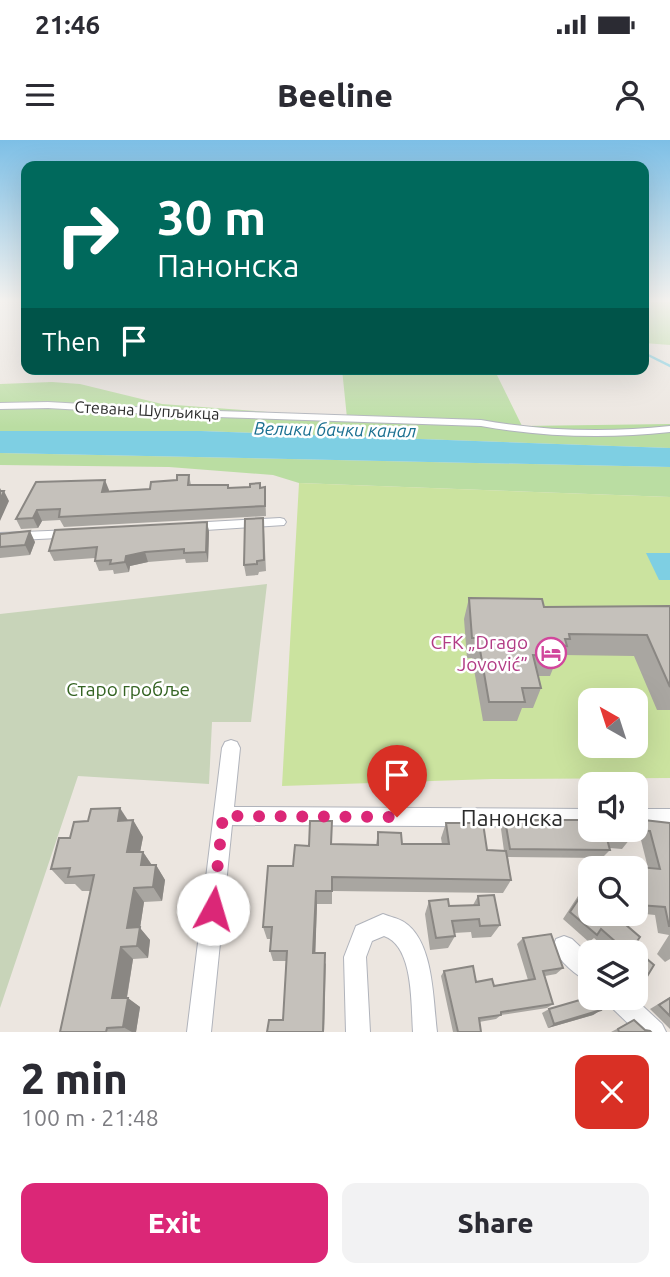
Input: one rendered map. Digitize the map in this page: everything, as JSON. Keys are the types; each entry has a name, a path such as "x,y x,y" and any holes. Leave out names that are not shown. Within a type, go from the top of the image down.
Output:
{"street":[{"name":"Стевана Шупљикца","path":"0,406 48,405 186,413 481,423 524,432 621,433 670,429"},
{"path":"173,528 280,522"},
{"path":"0,537 80,533"},
{"path":"199,1032 231,748"},
{"name":"Панонска","path":"223,816 578,818"},
{"path":"648,818 670,818"},
{"path":"358,1032 355,957 364,934 383,925 400,930 413,947 425,1032"},
{"path":"564,947 578,960"},
{"path":"631,1010 654,1032"}],"green space":[{"path":"343,375 497,375 522,426 670,424 670,448 201,431 0,431 0,384 80,384 162,404 347,418"},
{"path":"0,453 670,467 670,497 299,483 273,475 169,467 0,465"},
{"path":"299,483 670,497 670,778 648,778 648,772 578,772 578,779 282,786"},
{"name":"Старо гробље","path":"267,584 251,722 212,722 209,784 78,776 0,1008 0,614"}],"water":[{"path":"0,431 201,431 670,448 670,467 0,453"},
{"path":"646,553 670,553 670,580 659,580"}],"building":[{"path":"177,475 189,475 188,485 228,485 228,488 250,487 250,484 260,483 260,488 265,487 265,506 59,517 60,509 37,510 33,518 16,519 36,482 105,480 102,492 150,489 151,482 177,480"},
{"path":"263,518 264,560 257,561 257,564 244,565 245,519"},
{"path":"207,522 206,552 184,553 184,549 145,552 126,556 125,562 110,564 111,560 95,561 97,547 49,551 55,530"},
{"path":"30,531 25,545 0,547 0,534"},
{"path":"469,598 542,599 544,607 670,606 670,687 647,635 569,634 570,639 565,639 567,646 556,645 559,656 533,655 541,688 522,688 525,702 489,702 478,638 472,638"},
{"path":"120,808 118,821 133,820 127,852 143,852 141,865 156,865 153,887 134,888 127,928 140,927 137,946 121,947 112,998 128,998 123,1027 107,1028 106,1032 60,1032 94,875 68,877 70,868 51,869 59,838 70,838 74,822 88,821 91,809"},
{"path":"505,820 578,820 578,842 608,842 610,850 510,849"},
{"path":"648,820 670,823 670,926 665,907 648,906 648,868 660,869"},
{"path":"310,821 332,821 331,844 378,845 378,832 401,833 402,844 449,844 446,823 483,823 487,850 506,851 511,880 332,877 332,891 316,891 313,953 325,953 323,1032 267,1032 269,1020 283,1020 287,951 270,951 272,927 263,927 268,866 293,866 295,845 309,846"},
{"path":"494,895 500,925 480,926 479,919 452,921 455,936 436,938 429,901 448,899 449,906 479,905 478,896"},
{"path":"578,900 578,919 570,912"},
{"path":"586,926 627,926 640,937 638,940 614,940 601,929 597,935"},
{"path":"551,934 563,968 543,971 553,1004 479,1018 481,1032 458,1032 444,971 473,966 476,982 492,979 494,986 535,979 523,938"},
{"path":"648,960 654,965 648,975"},
{"path":"670,998 670,1016 659,1005"},
{"path":"578,1001 578,1010 601,1010 554,1024 549,1009"},
{"path":"634,1020 651,1032 619,1032 618,1029"}],"waterway":[{"path":"649,356 670,366"}],"place":[{"name":"CFK „Drago Jovović”","path":"551,653"}],"route":[{"path":"213,909 223,816 397,817"}],"water label":[{"name":"Велики бачки канал","path":"335,430"}]}
